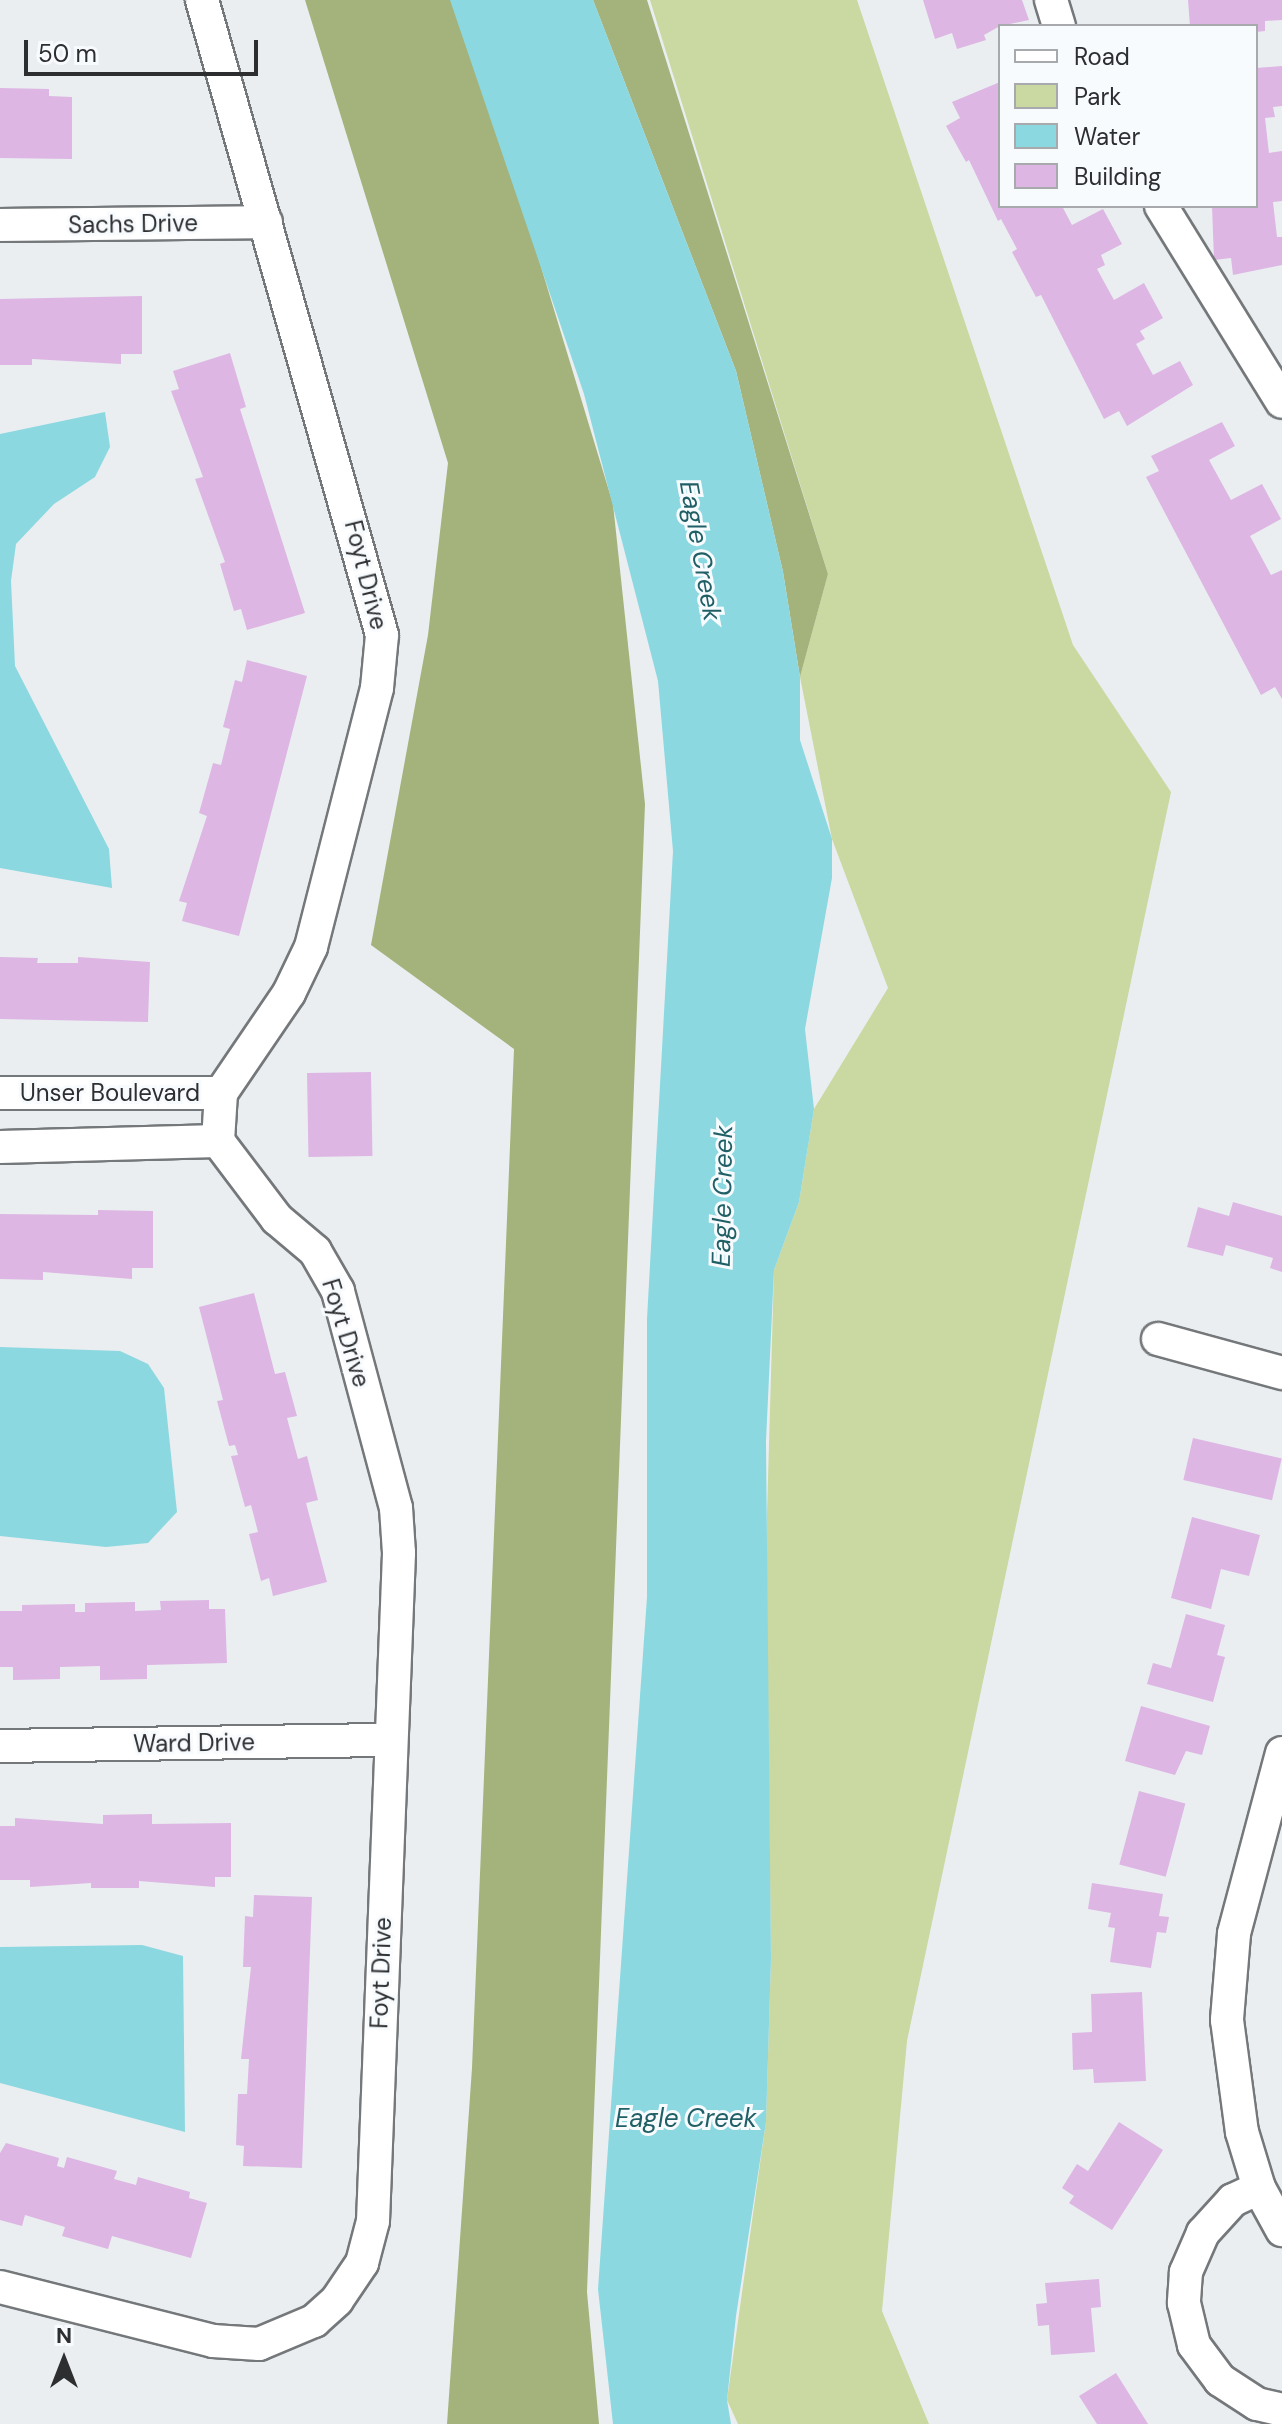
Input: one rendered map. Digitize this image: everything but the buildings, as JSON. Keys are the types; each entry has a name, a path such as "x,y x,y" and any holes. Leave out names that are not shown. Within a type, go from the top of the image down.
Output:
{"street":[{"name":"Foyt Drive","path":"202,0 377,604 382,646 377,688 311,947 289,993 221,1093"},
{"path":"1051,0 1058,24"},
{"path":"1162,208 1282,402"},
{"name":"Sachs Drive","path":"0,225 266,222"},
{"name":"Unser Boulevard","path":"0,1093 221,1093"},
{"path":"218,1141 221,1093"},
{"name":"Foyt Drive","path":"0,2287 213,2341 259,2344 314,2321 347,2289 367,2249 373,2221 398,1530 338,1291 315,1251 277,1219 218,1141"},
{"name":"Unser Boulevard","path":"0,1147 218,1141"},
{"path":"1158,1339 1282,1373"},
{"name":"Ward Drive","path":"0,1746 389,1740"},
{"path":"1282,1753 1240,1906 1228,1990 1231,2076 1259,2188 1282,2230"},
{"path":"1259,2188 1233,2200 1203,2233 1186,2272 1184,2303 1194,2345 1220,2380 1257,2404 1282,2410"}],"green space":[{"path":"305,0 460,0 613,504 645,804 587,2292 599,2424 447,2424 472,2068 514,1049 371,945 428,635 448,463"},
{"path":"593,0 647,0 828,574 800,677 783,572 736,371"},
{"path":"650,0 857,0 1073,645 1171,792 907,2041 882,2311 929,2424 738,2424 727,2400 766,2121 771,1959 766,1549 774,1270 799,1202 814,1109 888,988 832,839 800,677 828,574"}],"water":[{"name":"Eagle Creek","path":"450,0 593,0 736,371 783,572 800,677 800,740 832,839 832,878 805,1029 814,1109 799,1202 774,1270 766,1441 771,1959 766,2122 736,2316 727,2400 731,2424 613,2424 598,2289 647,1597 647,1319 673,851 658,681 584,394"},
{"path":"105,412 110,447 95,477 54,504 16,544 11,581 15,666 109,849 112,888 0,868 0,434"},
{"path":"0,1347 120,1351 148,1364 164,1388 177,1512 148,1543 106,1547 0,1536"},
{"path":"142,1945 183,1956 185,2132 0,2083 0,1947"}]}
